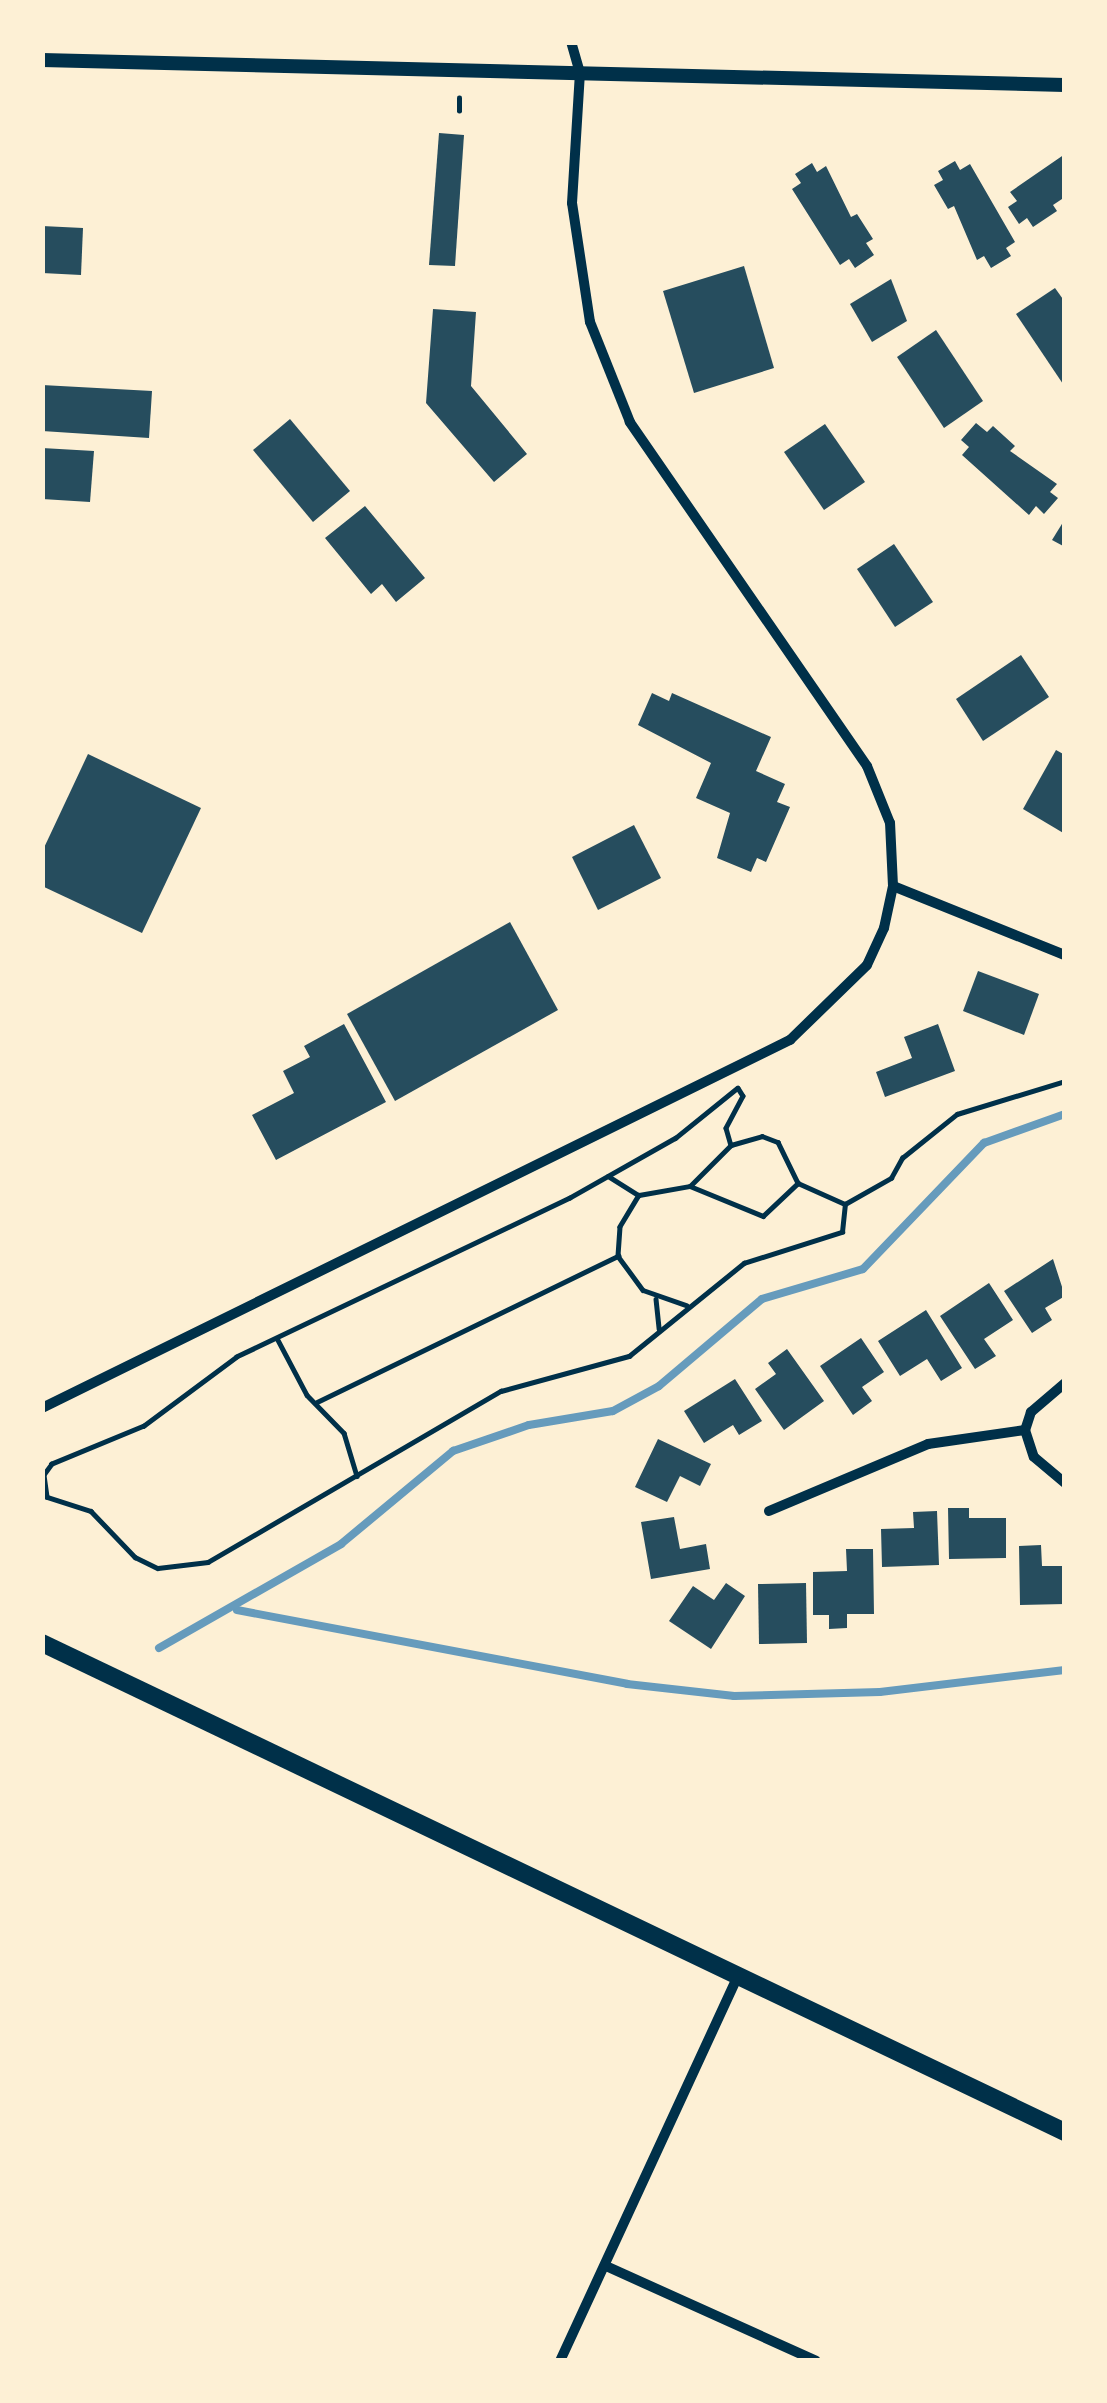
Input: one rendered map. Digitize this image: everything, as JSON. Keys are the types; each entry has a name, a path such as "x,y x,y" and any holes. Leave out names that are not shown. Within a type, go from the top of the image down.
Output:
{"highway":[{"path":"42,1643 1065,2132"}],"street":[{"path":"42,1408 790,1040 867,965 893,886 890,824 867,766 659,469 608,371 577,260 580,73 571,42"},
{"path":"42,60 1065,85"},
{"path":"893,886 1065,955"},
{"path":"1065,1383 1031,1412 1025,1430 1034,1456 1065,1483"},
{"path":"769,1511 928,1444 1025,1430"},
{"path":"560,2361 737,1978"},
{"path":"606,2266 816,2361"}],"path":[{"path":"459,98 459,110"},
{"path":"845,1204 891,1178 902,1158 957,1114 1065,1081"},
{"path":"731,1145 726,1128 743,1096 738,1088 676,1138 608,1176 237,1357 144,1426 52,1464 44,1475 47,1497 91,1511 135,1557 184,1568 294,1516 501,1391 601,1368 658,1332 686,1304 744,1263 842,1232 845,1204"},
{"path":"690,1186 731,1145 762,1136 778,1142 798,1184 845,1204"},
{"path":"608,1176 638,1195 690,1186 763,1216 798,1184"},
{"path":"638,1195 620,1227 618,1256 656,1299 658,1332"},
{"path":"317,1402 618,1256"},
{"path":"656,1299 686,1304"},
{"path":"278,1340 317,1402 344,1433 357,1476"}],"building":[{"path":"439,133 464,135 455,266 429,265"},
{"path":"1065,154 1065,197 1053,205 1057,211 1033,227 1027,218 1019,224 1008,207 1017,201 1010,192"},
{"path":"955,161 960,170 970,164 1015,242 1006,248 1011,256 991,268 984,256 977,260 954,206 948,209 934,185 943,180 938,171"},
{"path":"812,163 817,172 826,166 851,217 857,214 873,239 866,243 874,255 855,268 849,259 840,265 792,189 801,183 795,174"},
{"path":"42,226 83,228 81,275 42,273"},
{"path":"744,266 774,368 694,393 663,291"},
{"path":"891,279 907,321 872,342 850,304"},
{"path":"1055,288 1065,302 1065,387 1016,314"},
{"path":"433,309 476,312 471,386 527,454 494,482 426,403"},
{"path":"936,330 983,401 944,428 897,357"},
{"path":"42,385 152,391 149,438 42,431"},
{"path":"290,419 350,491 313,522 253,450"},
{"path":"976,423 987,432 993,426 1015,446 1010,451 1057,484 1050,492 1058,498 1044,514 1036,506 1029,515 962,455 969,447 961,440"},
{"path":"825,424 865,482 824,510 784,452"},
{"path":"42,448 94,451 90,502 42,499"},
{"path":"365,506 425,578 396,602 382,584 371,594 325,538"},
{"path":"1065,519 1065,547 1052,540"},
{"path":"894,544 933,602 895,627 857,569"},
{"path":"1021,655 1049,697 983,741 956,699"},
{"path":"652,693 669,701 672,693 771,737 756,771 785,784 777,802 790,807 766,862 757,858 751,872 717,858 730,813 696,798 711,763 638,725"},
{"path":"1056,750 1065,755 1065,834 1023,809"},
{"path":"88,754 201,808 142,933 42,886 42,852"},
{"path":"634,825 661,878 598,910 572,857"},
{"path":"510,922 558,1010 395,1101 347,1014"},
{"path":"978,971 1039,994 1024,1035 963,1011"},
{"path":"344,1024 386,1102 276,1160 252,1115 294,1093 283,1071 310,1057 304,1046"},
{"path":"938,1024 955,1071 885,1097 876,1072 912,1058 904,1037"},
{"path":"1053,1259 1065,1296 1045,1308 1052,1320 1032,1333 1004,1291"},
{"path":"989,1283 1013,1320 984,1339 996,1356 975,1369 940,1316"},
{"path":"926,1310 962,1368 941,1381 927,1359 900,1376 878,1341"},
{"path":"861,1338 884,1372 862,1387 872,1401 853,1415 820,1366"},
{"path":"787,1349 824,1401 784,1430 755,1389 776,1374 768,1363"},
{"path":"735,1379 762,1421 739,1435 733,1425 704,1443 684,1411"},
{"path":"658,1439 711,1464 700,1486 680,1476 667,1502 635,1487"},
{"path":"948,1508 969,1508 969,1518 1006,1518 1006,1558 949,1559"},
{"path":"937,1511 939,1565 882,1567 881,1529 914,1528 913,1512"},
{"path":"674,1517 680,1549 706,1544 710,1569 651,1579 641,1522"},
{"path":"1041,1545 1042,1566 1065,1566 1065,1604 1020,1605 1019,1546"},
{"path":"846,1549 873,1549 874,1614 847,1614 847,1628 829,1629 829,1615 813,1615 813,1572 847,1571"},
{"path":"726,1583 745,1596 711,1649 669,1621 693,1586 714,1600"},
{"path":"806,1583 807,1643 759,1644 758,1584"}],"waterway":[{"path":"159,1648 341,1544 453,1451 529,1425 613,1411 659,1386 762,1299 863,1269 984,1143 1065,1114"},
{"path":"237,1610 627,1684 734,1696 880,1692 1065,1670"}]}
